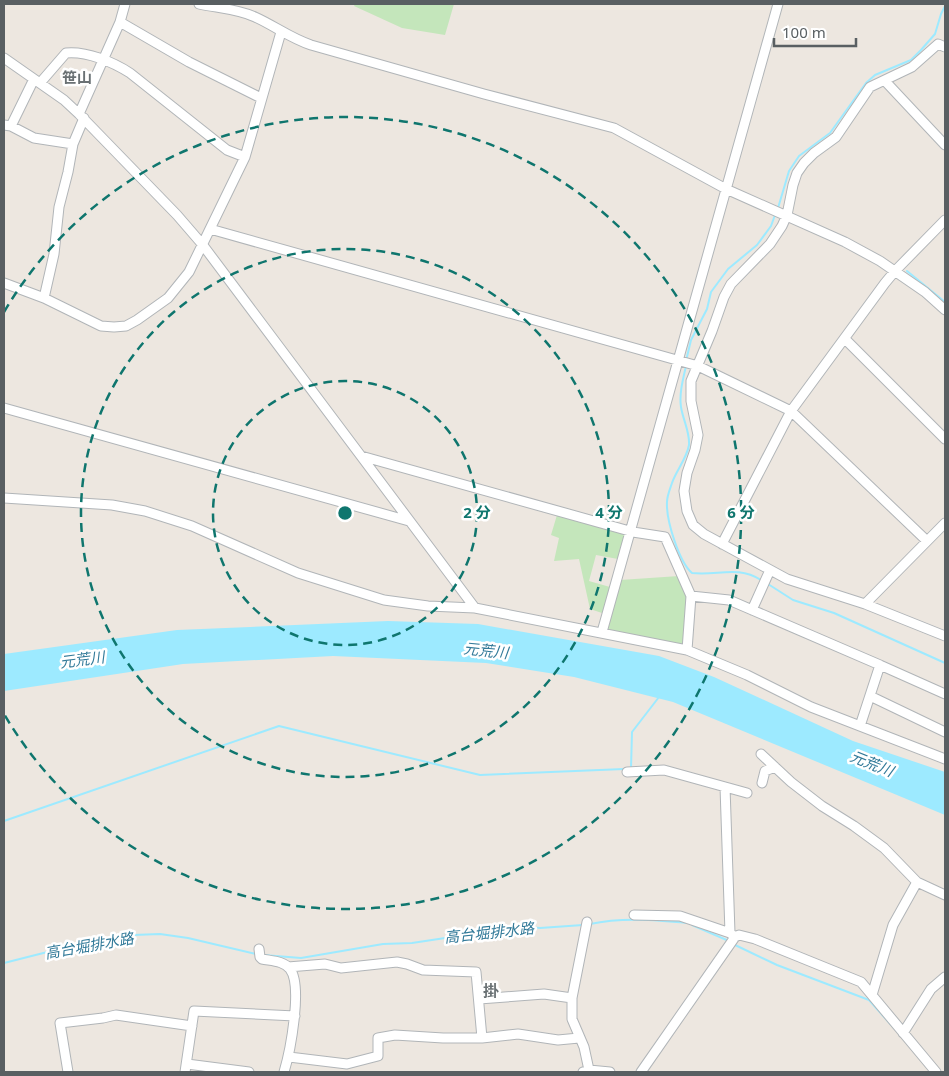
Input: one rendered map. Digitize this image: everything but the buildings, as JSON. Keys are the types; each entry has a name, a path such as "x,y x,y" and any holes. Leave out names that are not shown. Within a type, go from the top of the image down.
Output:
{"street":[{"path":"44,298 54,254 59,207 68,172 72,144 103,60 120,22 125,4"},
{"path":"199,4 255,17 293,39 311,45 484,94 608,126 726,189 846,242 895,271 925,292 945,310"},
{"path":"602,632 778,4"},
{"path":"120,22 188,62 261,98"},
{"path":"4,283 44,298 101,326 126,326 138,320 168,298 188,272 245,158 281,32"},
{"path":"945,47 938,44 912,67 892,76 885,82 870,87 836,136 814,152 797,173 787,215 782,226 770,244 731,284 724,297 691,381 692,401 698,435 684,491 687,511 694,525 704,534 787,578 865,604 945,636"},
{"path":"72,144 34,138 7,126 37,81 66,53 77,52 103,60 130,73 227,150 245,158"},
{"path":"4,58 64,100 178,215 202,244 474,608"},
{"path":"885,82 945,145"},
{"path":"722,544 791,411 895,271 945,220"},
{"path":"210,229 698,366 791,411 928,541"},
{"path":"845,339 945,439"},
{"path":"4,408 409,521"},
{"path":"361,456 630,531 665,537 691,596 687,650"},
{"path":"4,498 112,505 145,511 192,526 298,573 384,600 428,606 474,608 687,650 747,675 811,707 945,759"},
{"path":"865,604 945,523"},
{"path":"752,610 770,570"},
{"path":"691,596 729,600 945,694"},
{"path":"860,726 880,665"},
{"path":"870,696 945,732"},
{"path":"760,754 822,806 884,848 917,882 945,895"},
{"path":"762,783 765,771 775,767"},
{"path":"627,772 664,770 747,793"},
{"path":"641,1072 732,935 725,787"},
{"path":"872,995 893,925 917,882"},
{"path":"634,915 680,916 732,935 755,939 861,982 936,1072"},
{"path":"588,922 572,998 572,1019 584,1047 586,1071 610,1072"},
{"path":"259,949 262,959 282,962 292,971 295,987 294,1016 289,1058 284,1072"},
{"path":"288,967 325,964 341,968 397,962 423,970 476,972 482,1038"},
{"path":"903,1033 931,989 945,977"},
{"path":"479,999 544,994 572,998"},
{"path":"249,1072 186,1068 194,1011 294,1016"},
{"path":"68,1072 60,1023 116,1015 192,1026"},
{"path":"289,1058 348,1068 378,1056 378,1038 395,1035 482,1038 518,1034 558,1040 579,1038"}],"green space":[{"path":"355,4 454,4 445,35 402,28 354,6"},
{"path":"557,515 625,533 618,559 596,555 589,581 610,587 620,580 679,576 689,600 685,647 607,630 611,616 590,609 579,559 554,561 559,538 551,535"}],"water":[{"name":"元荒川","path":"388,621 478,624 659,656 714,677 853,741 945,772 945,815 673,702 574,677 486,663 333,656 183,664 4,691 4,654 177,630"}],"waterway":[{"path":"778,208 789,171 799,156 830,133 866,83 875,75 911,60 921,50 935,34 945,6"},
{"path":"686,361 691,340 707,309 711,292 728,269 757,245 771,226 775,215"},
{"path":"907,271 945,302"},
{"path":"686,366 681,402 689,445 674,478 667,500 667,510 674,540 682,560 692,573 735,572 744,573 761,580"},
{"path":"768,584 793,600 834,613 945,663"},
{"path":"631,768 632,732 659,697"},
{"path":"4,821 279,726 480,775 624,769"},
{"name":"高台堀排水路","path":"590,924 627,920 688,923"},
{"name":"高台堀排水路","path":"263,955 301,958 383,944 412,943 485,932 529,927 583,925"},
{"name":"高台堀排水路","path":"692,925 729,941"},
{"name":"高台堀排水路","path":"4,963 71,946 133,935 160,934 188,938 256,954"},
{"name":"高台堀排水路","path":"733,944 777,965 869,1000 894,1028"}],"district":[{"name":"笹山","path":"77,77"},
{"name":"掛","path":"491,991"}]}
